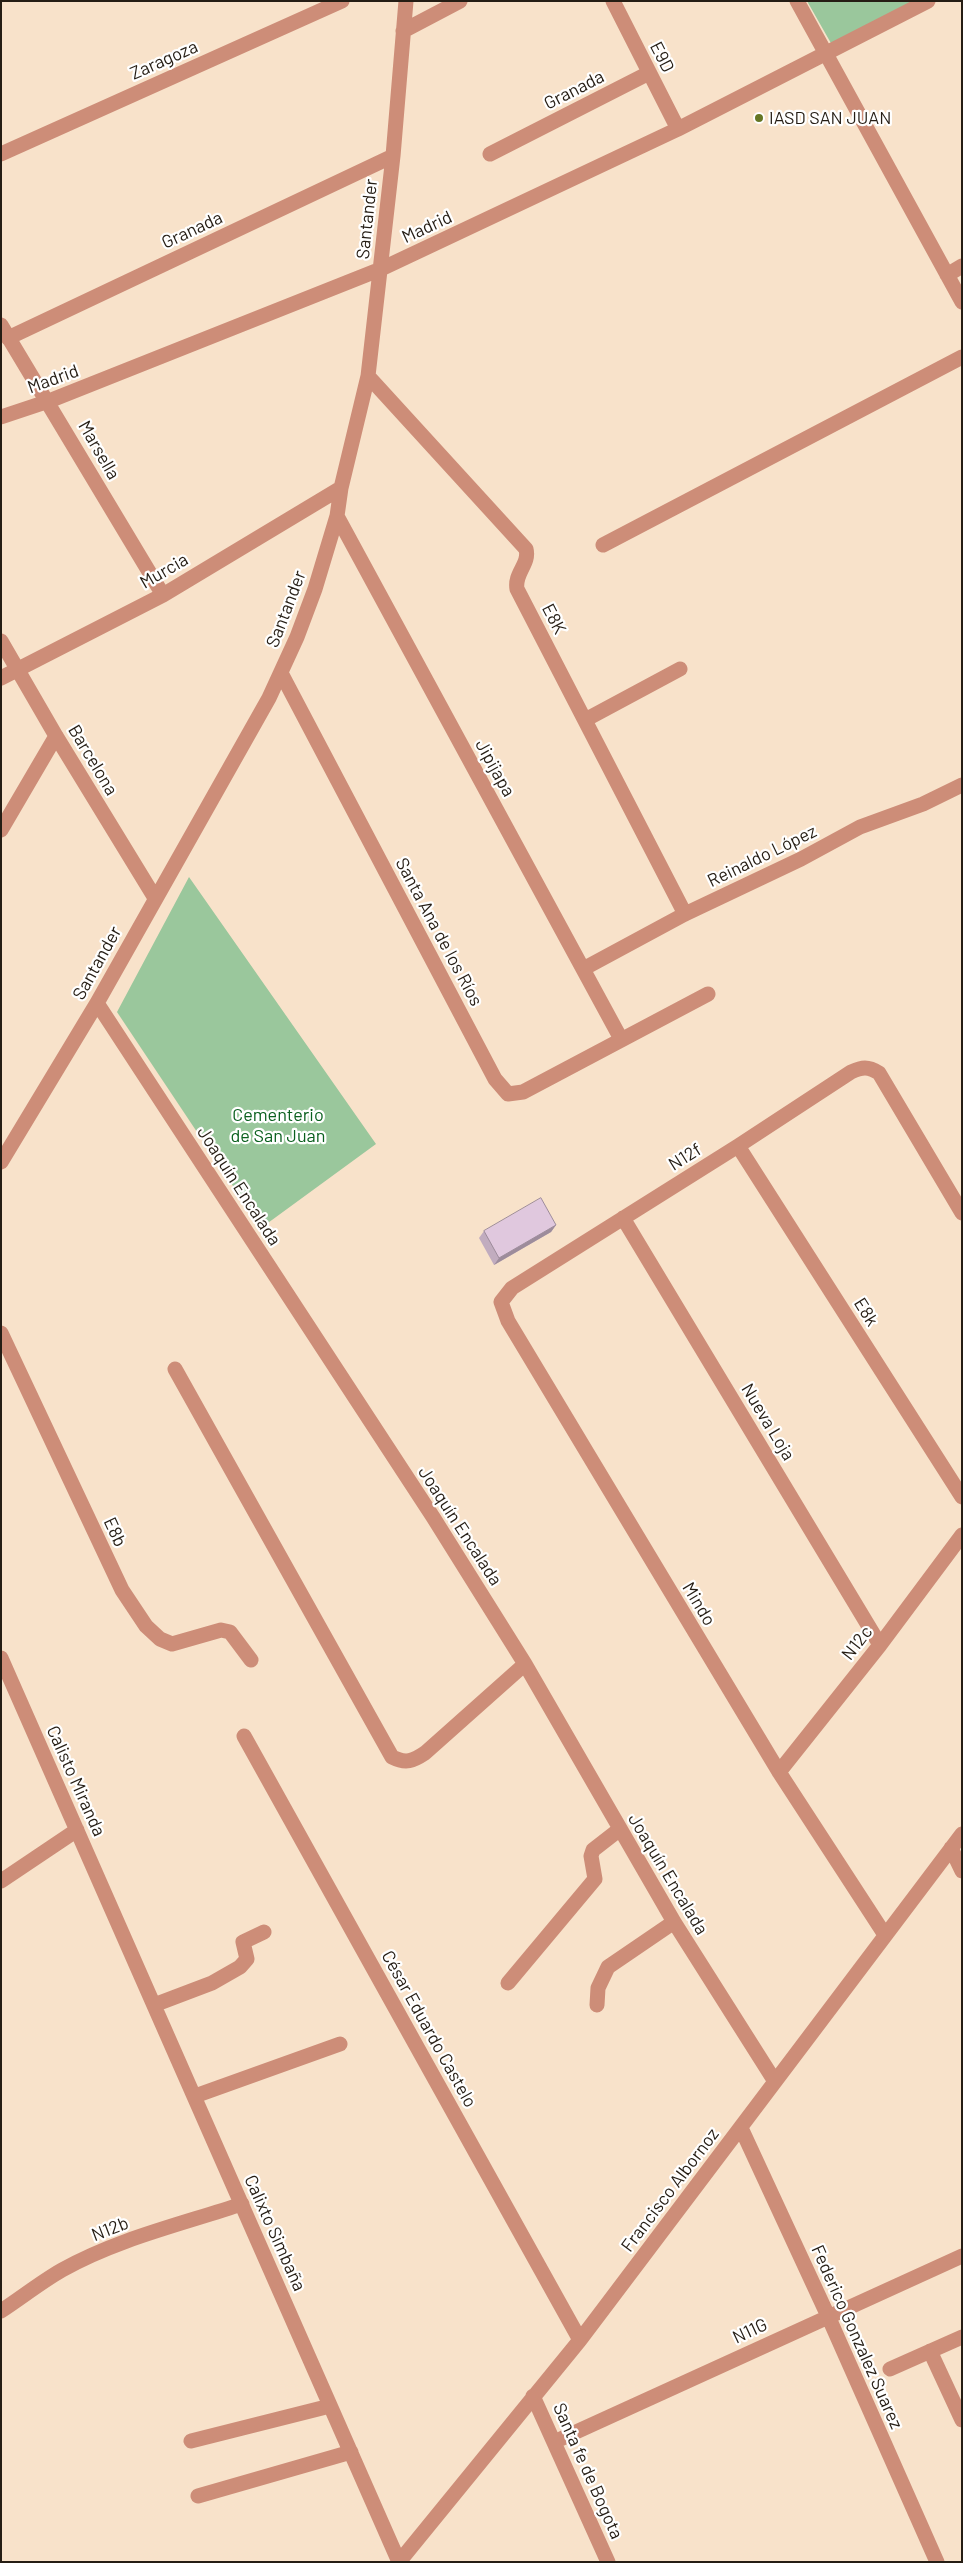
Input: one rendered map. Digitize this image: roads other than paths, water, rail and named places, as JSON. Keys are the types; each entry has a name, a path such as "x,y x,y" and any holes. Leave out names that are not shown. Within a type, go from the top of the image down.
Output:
{"street":[{"name":"Zaragoza","path":"1,154 342,1"},
{"name":"Santander","path":"1,1162 97,1003 281,673 315,589 337,516 341,488 368,376 381,269 406,1"},
{"path":"403,31 460,1"},
{"name":"E9D","path":"613,1 678,129"},
{"path":"797,1 962,302"},
{"name":"Madrid","path":"1,417 49,401 381,269 678,129 928,1"},
{"name":"Granada","path":"490,154 649,73"},
{"name":"Granada","path":"5,332 392,156"},
{"path":"947,275 962,266"},
{"name":"Marsella","path":"5,332 49,401 163,595"},
{"path":"603,545 962,358"},
{"name":"E8K","path":"368,376 526,549 526,560 517,578 517,588 685,914"},
{"name":"Murcia","path":"1,678 163,595 341,488"},
{"name":"Jipijapa","path":"337,516 621,1038"},
{"name":"Barcelona","path":"1,641 19,668 56,736 155,898"},
{"path":"585,720 680,669"},
{"name":"Santa Ana de los Ríos","path":"281,673 502,1088 508,1094 515,1095 523,1092 621,1038"},
{"path":"1,830 56,736"},
{"name":"Reinaldo López","path":"583,969 685,914 801,859 860,827 923,804 962,785"},
{"path":"621,1038 708,994"},
{"name":"Joaquín Encalada","path":"97,1003 433,1517 525,1664 674,1922 774,2080"},
{"name":"N12f","path":"512,1288 738,1146 851,1072 861,1068 870,1068 879,1073 962,1213"},
{"name":"E8k","path":"738,1146 962,1497"},
{"name":"Nueva Loja","path":"623,1218 880,1645"},
{"name":"Mindo","path":"512,1288 501,1302 508,1321 779,1772 885,1935"},
{"name":"E8b","path":"1,1333 105,1556 135,1612 152,1633 172,1644 222,1630 230,1632 251,1660"},
{"path":"175,1369 392,1757 402,1763 414,1760 425,1753 525,1664"},
{"name":"N12c","path":"779,1772 880,1645 962,1535"},
{"name":"Calisto Miranda","path":"1,1658 6,1683 77,1830 116,1920"},
{"name":"César Eduardo Castelo","path":"244,1736 580,2340"},
{"path":"508,1983 594,1879 591,1856 593,1850 620,1829"},
{"path":"1,1881 77,1830"},
{"name":"Francisco Albornoz","path":"399,2562 580,2340 741,2128 774,2080 962,1834"},
{"path":"951,1848 962,1871"},
{"name":"Calixto Simbaña","path":"116,1920 399,2562"},
{"path":"597,2005 598,1988 608,1967 674,1922"},
{"path":"154,2006 227,1975 247,1958 243,1942 264,1932"},
{"path":"194,2096 340,2044"},
{"name":"Federico Gonzalez Suarez","path":"741,2128 828,2316 937,2562"},
{"name":"N12b","path":"1,2311 61,2270 115,2246 242,2204"},
{"name":"N11G","path":"554,2442 962,2256"},
{"path":"890,2369 962,2337"},
{"path":"930,2351 962,2420"},
{"name":"Santa fe de Bogota","path":"533,2396 608,2562"},
{"path":"191,2441 330,2406"},
{"path":"198,2496 350,2452"}],"place":[{"name":"IASD SAN JUAN","path":"759,118"}],"park label":[{"name":"Cementerio de San Juan","path":"278,1125"}]}
